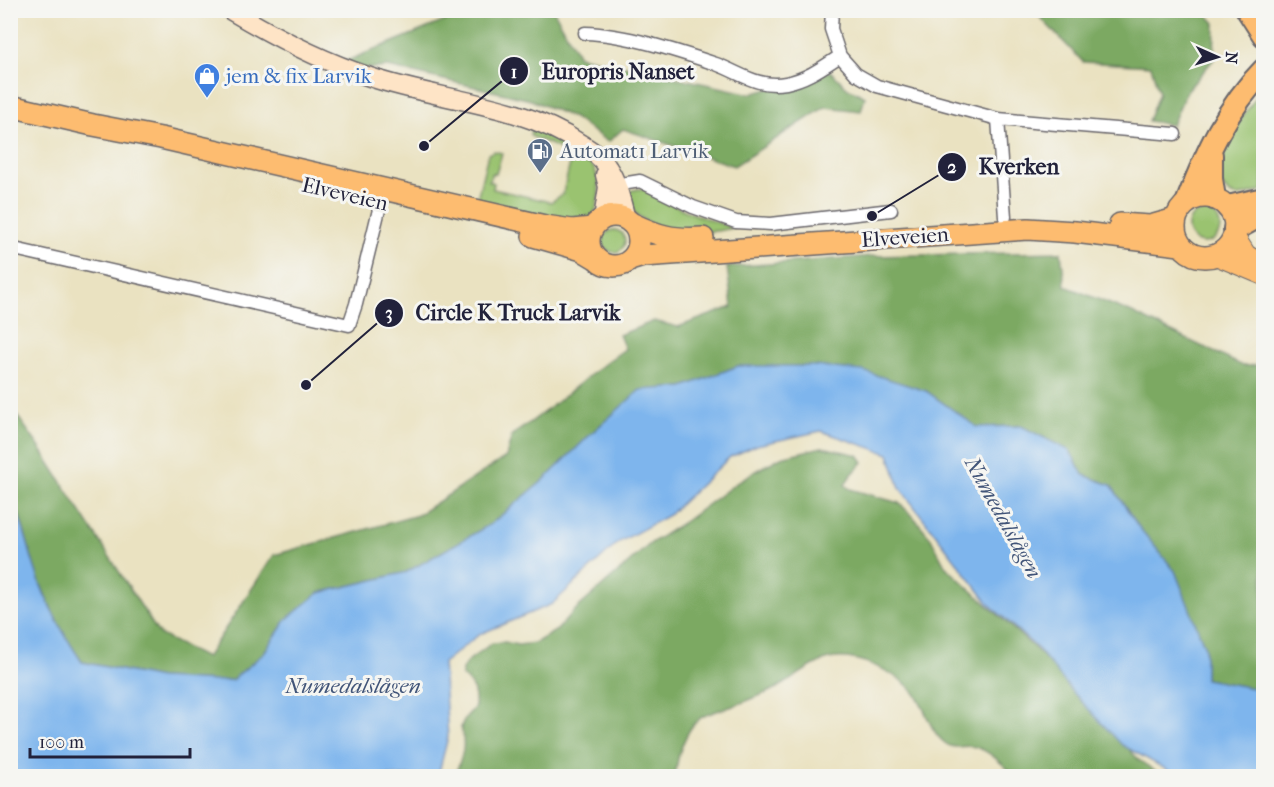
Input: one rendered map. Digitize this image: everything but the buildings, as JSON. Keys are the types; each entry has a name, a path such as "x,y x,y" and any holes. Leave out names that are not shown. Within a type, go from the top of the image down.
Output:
{"highway":[{"path":"1248,10 1263,35"},
{"path":"1257,10 1263,17"},
{"path":"1212,147 1211,178 1221,203 1233,218 1234,233 1230,244 1216,255 1209,257 1193,255 1180,245 1175,232 1201,168 1212,147 1234,105 1263,70"},
{"name":"Elveveien","path":"10,105 93,125 161,138 382,195 557,242 582,250 597,259"},
{"name":"Elveveien","path":"382,195 572,230 598,223"},
{"path":"1182,210 1201,197 1221,203 1263,199"},
{"name":"Elveveien","path":"629,221 662,236 684,239 1005,217 1055,216 1141,226 1162,224 1182,210"},
{"path":"1234,233 1263,213"},
{"path":"611,216 629,221 638,236 639,245 636,253 623,264 609,265 597,259 589,244 590,236 598,223 611,216"},
{"name":"Elveveien","path":"630,260 644,256 697,251 1028,229 1075,231 1180,245"}],"main road":[{"path":"230,10 273,35 346,69 390,84 512,113 554,128 591,150 613,185 629,221"},
{"path":"598,223 613,185"},
{"path":"1234,233 1246,255 1263,266"},
{"path":"1216,255 1263,275"}],"street":[{"path":"832,10 831,29 840,56 855,74 877,86 998,119 1175,134"},
{"path":"585,33 610,34 718,65 754,82 785,83 814,74 840,56"},
{"path":"998,119 1005,217"},
{"path":"613,185 640,181 693,207 736,222 752,224 771,224 891,210"},
{"path":"10,248 349,325 382,195"}],"green space":[{"path":"469,11 554,11 579,56 751,94 830,71 848,88 865,97 861,111 825,107 734,166 623,129 608,142 574,118 531,100 388,67 364,69 344,62"},
{"path":"1013,11 1204,11 1215,23 1214,59 1186,92 1172,125 1148,121 1159,93 1151,66 1083,62 1035,12"},
{"path":"1263,89 1263,190 1236,196 1227,192 1221,184 1218,174 1219,162 1231,135"},
{"path":"532,129 571,146 590,161 599,185 597,207 590,219 570,224 378,177 477,199 488,154 494,151 502,153 496,174 492,173 489,181 494,183 493,189 551,202 563,194 571,159 559,148 531,136"},
{"path":"644,189 686,211 733,228 691,233 674,232 661,228 639,216 629,205 630,191"},
{"path":"1204,211 1215,216 1220,227 1215,238 1204,243 1193,238 1188,227 1193,216"},
{"path":"614,230 622,233 625,241 622,249 614,252 606,249 603,241 606,233"},
{"path":"1061,252 1065,286 1130,312 1243,366 1263,365 1263,690 1205,679 1205,648 1194,621 1111,485 1083,475 1070,451 1021,426 977,427 926,391 738,366 683,387 640,391 595,430 544,480 491,524 407,572 319,593 287,619 263,654 232,680 160,678 82,662 60,629 37,576 19,513 11,499 11,407 38,445 159,634 206,658 274,555 418,515 506,457 512,435 625,349 619,335 654,321 678,327 732,307 727,267 874,256"},
{"path":"822,447 858,455 863,462 845,485 850,489 899,503 930,537 946,567 1042,655 1139,760 1162,776 1015,776 997,759 981,749 971,746 952,747 945,743 934,730 919,699 901,680 865,662 837,658 816,664 765,693 701,718 693,725 685,739 674,776 455,776 463,747 461,727 475,707 473,689 462,676 462,669 468,661 492,643 505,642 518,645 535,643 557,630 573,612 651,543 684,522 742,479 781,457"}],"water":[{"name":"Numedalslågen","path":"738,366 814,366 863,371 926,391 977,427 1021,426 1070,451 1083,475 1111,485 1138,526 1175,571 1205,648 1205,679 1263,690 1263,776 1178,776 1122,745 1071,690 1039,650 989,604 900,488 889,454 821,431 757,445 730,457 669,515 619,542 552,604 480,634 443,663 448,737 438,776 11,776 11,499 51,609 82,662 160,678 232,680 263,654 287,619 319,593 407,572 491,524 544,480 640,390 683,387"}],"place":[{"name":"jem & fix Larvik","path":"207,99"},
{"name":"Europris Nanset","path":"424,146"},
{"name":"Automat1 Larvik","path":"540,174"},
{"name":"Kverken","path":"872,216"},
{"name":"Circle K Truck Larvik","path":"306,385"}]}
